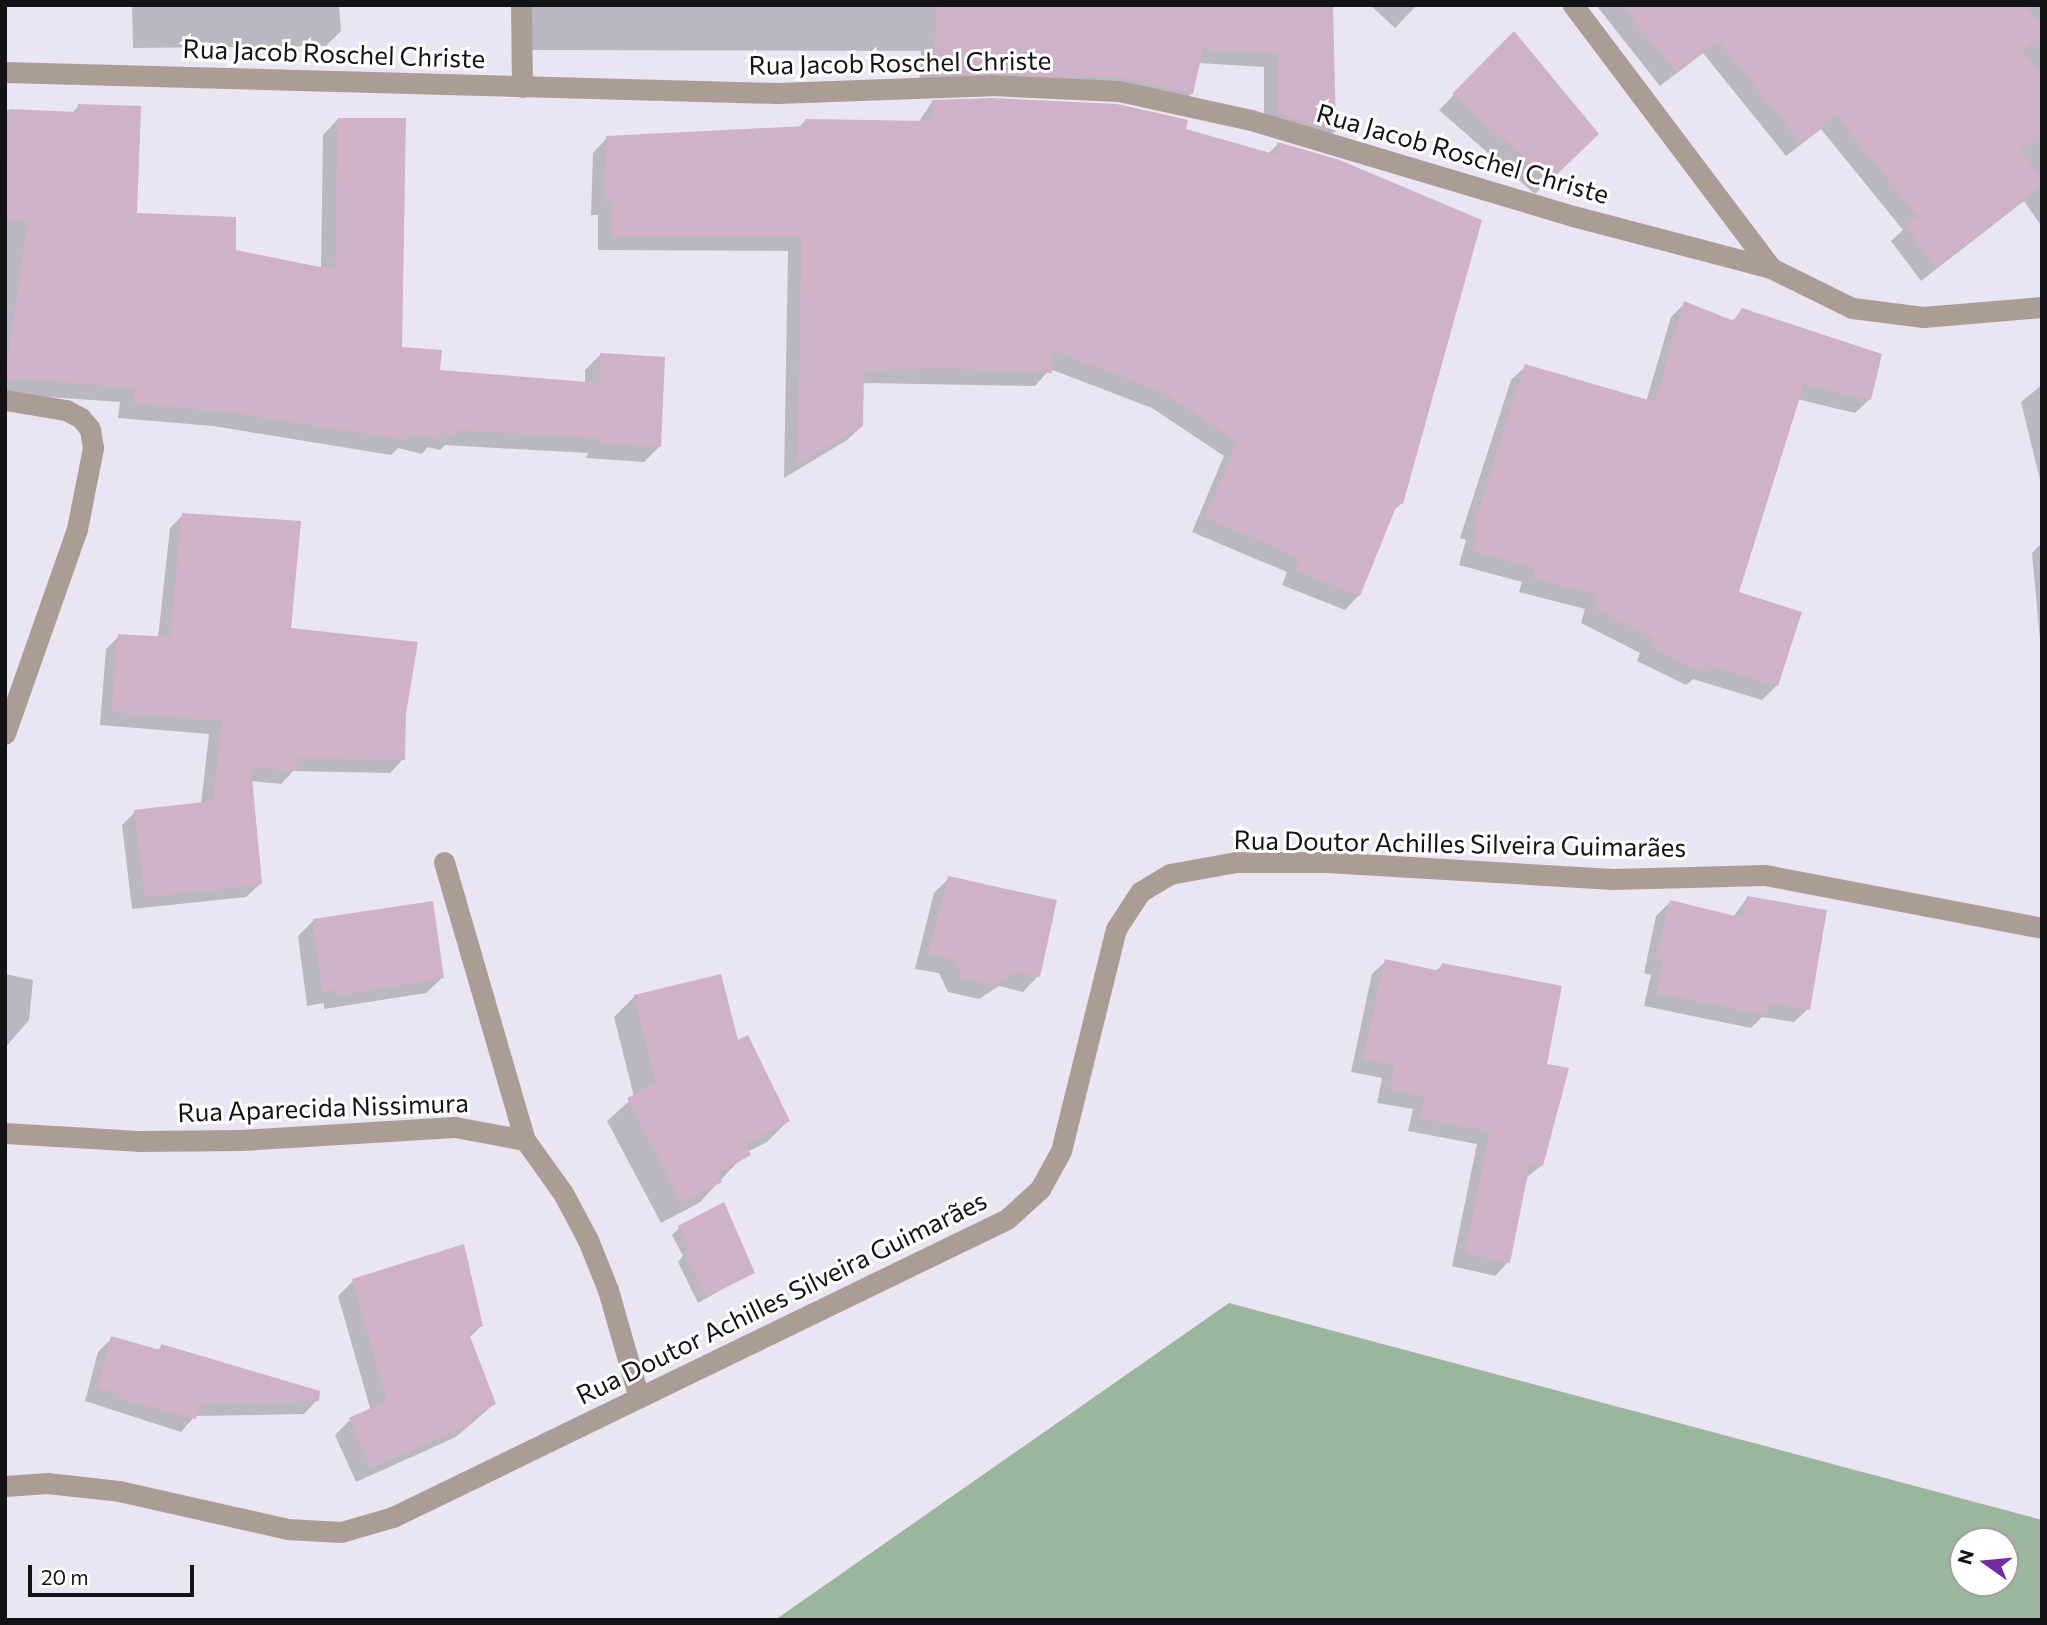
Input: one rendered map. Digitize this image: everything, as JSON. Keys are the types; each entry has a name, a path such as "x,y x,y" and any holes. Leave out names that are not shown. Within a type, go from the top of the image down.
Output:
{"street":[{"path":"522,5 522,86"},
{"path":"1573,5 1772,268 1852,308 1923,317 2042,307"},
{"name":"Rua Jacob Roschel Christe","path":"5,72 777,93 991,85 1119,91 1251,120 1573,216 1772,268"},
{"path":"5,400 66,410 80,418 90,429 93,448 77,529 5,734"},
{"path":"444,862 525,1140 563,1193 588,1240 608,1290 639,1398"},
{"name":"Rua Doutor Achilles Silveira Guimarães","path":"5,1486 47,1483 119,1491 287,1530 341,1532 393,1517 1007,1219 1040,1189 1061,1151 1116,929 1140,892 1170,874 1236,862 1326,862 1612,879 1765,875 1822,883 2042,928"},
{"name":"Rua Aparecida Nissimura","path":"5,1133 138,1141 240,1140 455,1127 525,1140"}],"green space":[{"path":"1229,1303 2042,1520 2042,1620 775,1620"}],"building":[{"path":"937,5 1333,5 1336,132 1278,114 1278,53 1203,49 1193,94 1120,78 933,74"},
{"path":"1622,5 2023,5 2042,25 2042,35 2022,51 2042,74 2042,131 2020,151 2042,178 2042,186 1936,268 1905,225 1918,216 1836,115 1801,143 1718,40 1676,72"},
{"path":"1514,31 1599,134 1551,180 1452,94"},
{"path":"991,98 1117,104 1188,120 1186,129 1277,155 1277,142 1337,159 1482,220 1403,504 1398,502 1360,596 1295,570 1300,558 1205,517 1237,441 1167,394 1053,350 1052,373 950,368 864,370 863,426 797,465 802,237 612,237 612,202 604,201 606,136 805,126 805,119 931,121 932,100"},
{"path":"78,104 141,106 137,213 236,217 236,250 335,270 338,118 406,118 402,347 442,350 440,370 599,383 600,353 665,357 661,447 600,443 602,438 457,430 457,436 440,432 439,439 409,433 408,440 229,412 133,403 134,388 5,377 28,221 5,220 9,109 77,112"},
{"path":"1684,301 1734,321 1742,308 1882,354 1871,400 1804,384 1739,592 1802,612 1778,686 1704,664 1702,672 1650,647 1653,638 1594,608 1598,595 1533,578 1535,568 1472,551 1479,526 1474,524 1525,364 1655,402"},
{"path":"182,513 301,521 291,628 418,642 406,714 405,760 298,758 296,771 251,767 262,884 145,897 134,810 213,801 222,721 112,712 118,634 170,637"},
{"path":"948,876 1057,900 1040,977 1016,972 996,985 963,978 954,959 929,954"},
{"path":"1747,896 1827,910 1810,1010 1769,1003 1766,1015 1657,993 1663,961 1656,960 1670,900 1743,918"},
{"path":"433,901 444,978 338,995 338,989 322,991 313,919"},
{"path":"1385,959 1440,971 1442,963 1562,986 1547,1064 1569,1068 1543,1166 1530,1163 1510,1263 1465,1253 1490,1131 1420,1118 1425,1096 1390,1089 1395,1065 1363,1059"},
{"path":"721,974 738,1040 748,1035 790,1121 746,1143 751,1155 718,1173 722,1182 682,1203 627,1098 656,1083 634,995"},
{"path":"724,1202 755,1273 706,1297 685,1253 690,1249 678,1226"},
{"path":"464,1244 483,1326 468,1331 496,1404 470,1416 473,1423 371,1468 349,1418 387,1401 352,1279"},
{"path":"111,1336 160,1350 161,1344 320,1391 319,1401 201,1403 196,1419 118,1398 120,1393 97,1388"}]}
